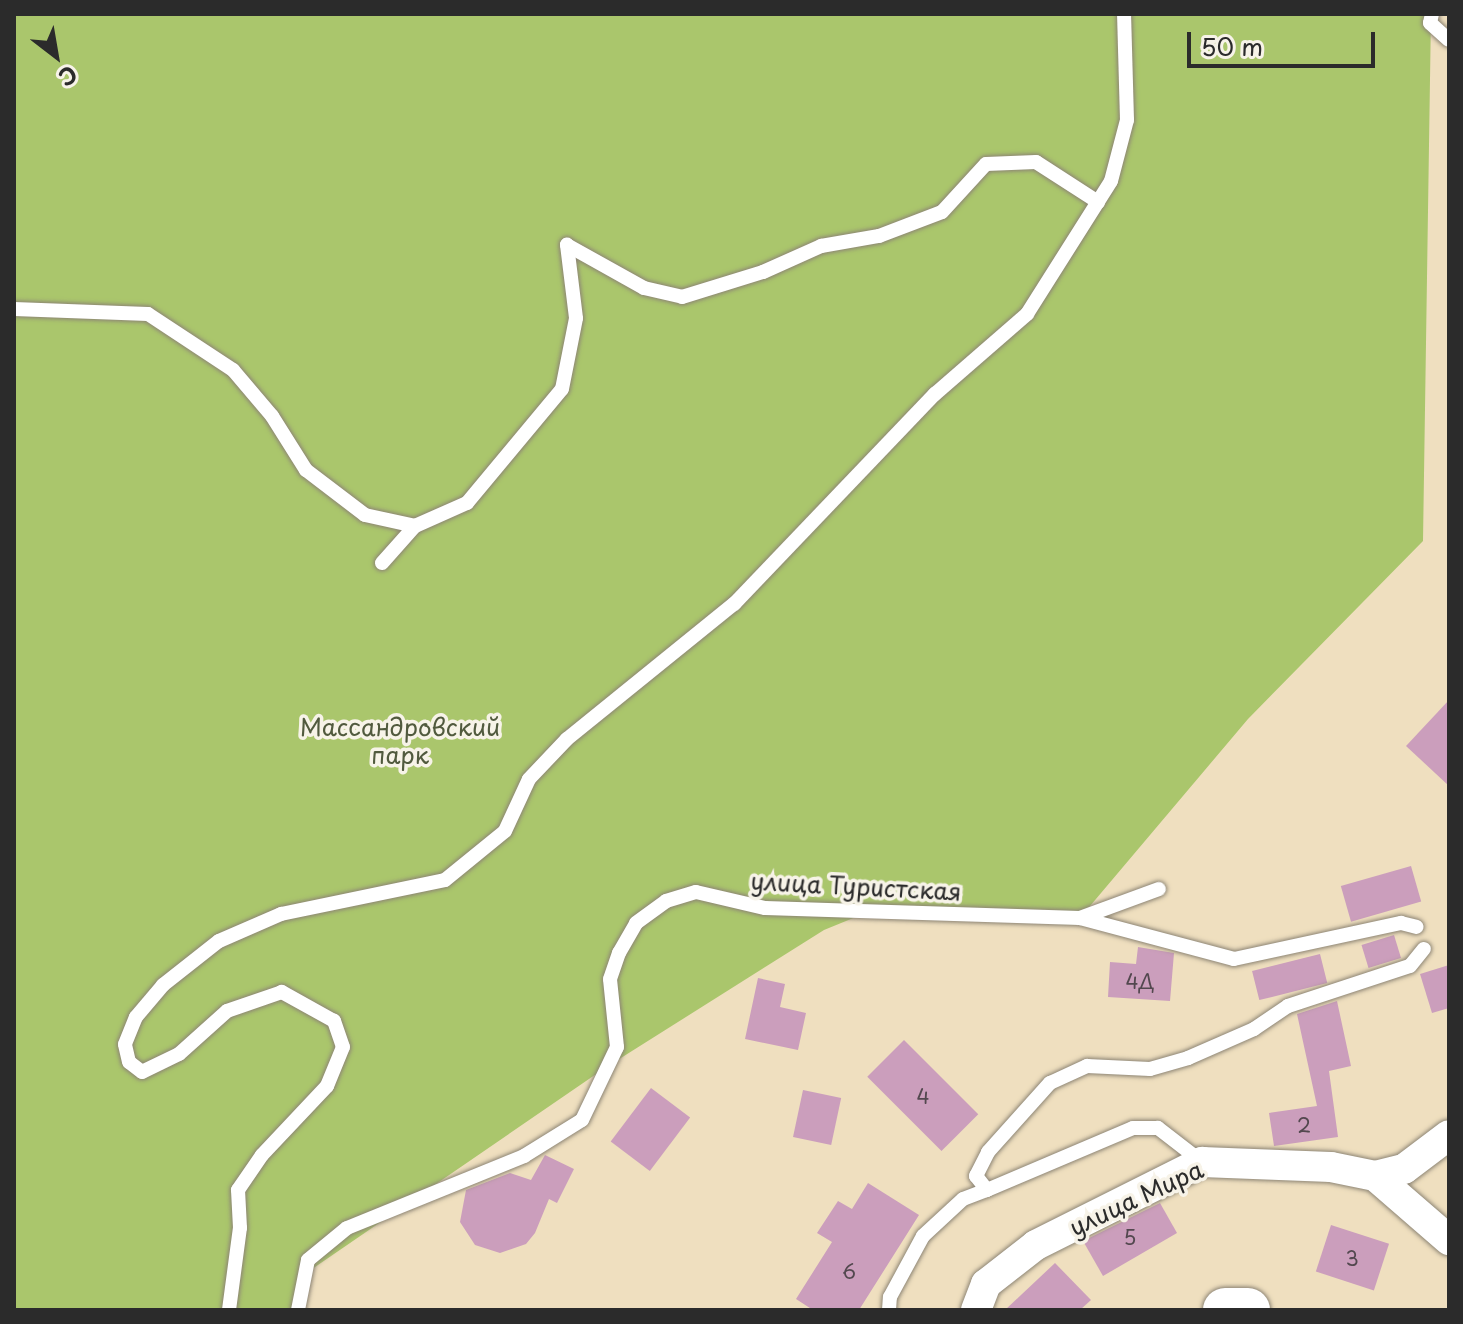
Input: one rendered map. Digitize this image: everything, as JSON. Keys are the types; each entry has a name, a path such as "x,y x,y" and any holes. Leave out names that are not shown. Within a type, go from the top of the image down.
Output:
{"highway":[{"path":"1225,1310 1248,1310"}],"street":[{"path":"1375,1176 1404,1169 1449,1135"},
{"name":"улица Мира","path":"976,1310 986,1284 1036,1245 1202,1162 1331,1167 1375,1176 1449,1240"}],"lane":[{"path":"229,1310 240,1228 238,1190 262,1155 327,1086 343,1047 334,1021 282,992 227,1011 179,1054 142,1072 129,1062 125,1044 136,1017 163,985 219,941 281,914 445,880 505,831 529,779 567,739 734,604 935,394 1027,314 1111,181 1127,120 1124,14"},
{"path":"1432,14 1430,23 1449,40"},
{"path":"382,563 415,526 467,503 562,389 576,318 567,245 644,288 682,297 763,272 821,246 879,236 942,212 986,164 1036,162 1098,202"},
{"path":"14,309 148,314 233,370 272,416 306,470 365,515 415,526"},
{"path":"1080,918 1159,889"},
{"name":"улица Туристская","path":"298,1310 308,1260 347,1228 524,1156 582,1120 617,1047 610,979 619,953 636,923 666,901 696,892 765,908 1080,918"},
{"path":"1080,918 1234,959 1401,923 1417,927"},
{"path":"987,1190 976,1176 988,1152 1050,1083 1087,1066 1150,1069 1188,1058 1254,1029 1288,1006 1410,966 1424,949"},
{"path":"889,1310 890,1297 923,1236 963,1199 1133,1128 1158,1128 1202,1162"}],"green space":[{"name":"Массандровский парк","path":"14,14 1431,14 1423,541 1248,719 1074,925 868,912 824,930 605,1068 299,1278 292,1310 14,1310"}],"building":[{"path":"1449,700 1449,786 1406,746"},
{"path":"1411,866 1421,902 1351,922 1341,886"},
{"path":"1394,935 1401,958 1369,968 1361,945"},
{"path":"1138,947 1174,953 1170,1001 1108,997 1110,962 1136,964"},
{"path":"1320,954 1327,983 1259,1000 1252,971"},
{"path":"1449,965 1449,1008 1432,1013 1420,974"},
{"path":"758,978 785,984 780,1007 806,1013 798,1050 745,1039"},
{"path":"1337,1001 1351,1066 1329,1071 1338,1137 1274,1146 1269,1113 1317,1106 1297,1014"},
{"path":"904,1040 978,1114 941,1151 867,1077"},
{"path":"651,1088 690,1117 650,1171 611,1142"},
{"path":"803,1090 841,1098 831,1145 793,1137"},
{"path":"545,1155 574,1169 557,1203 549,1199 535,1233 526,1244 500,1253 475,1245 460,1222 466,1190 510,1173 531,1180"},
{"path":"868,1183 919,1215 859,1310 813,1310 796,1299 832,1242 817,1233 838,1201 852,1209"},
{"path":"1160,1203 1177,1233 1103,1276 1083,1241"},
{"path":"1331,1225 1389,1244 1374,1290 1316,1272"},
{"path":"1055,1263 1091,1300 1080,1310 1005,1310"}]}
